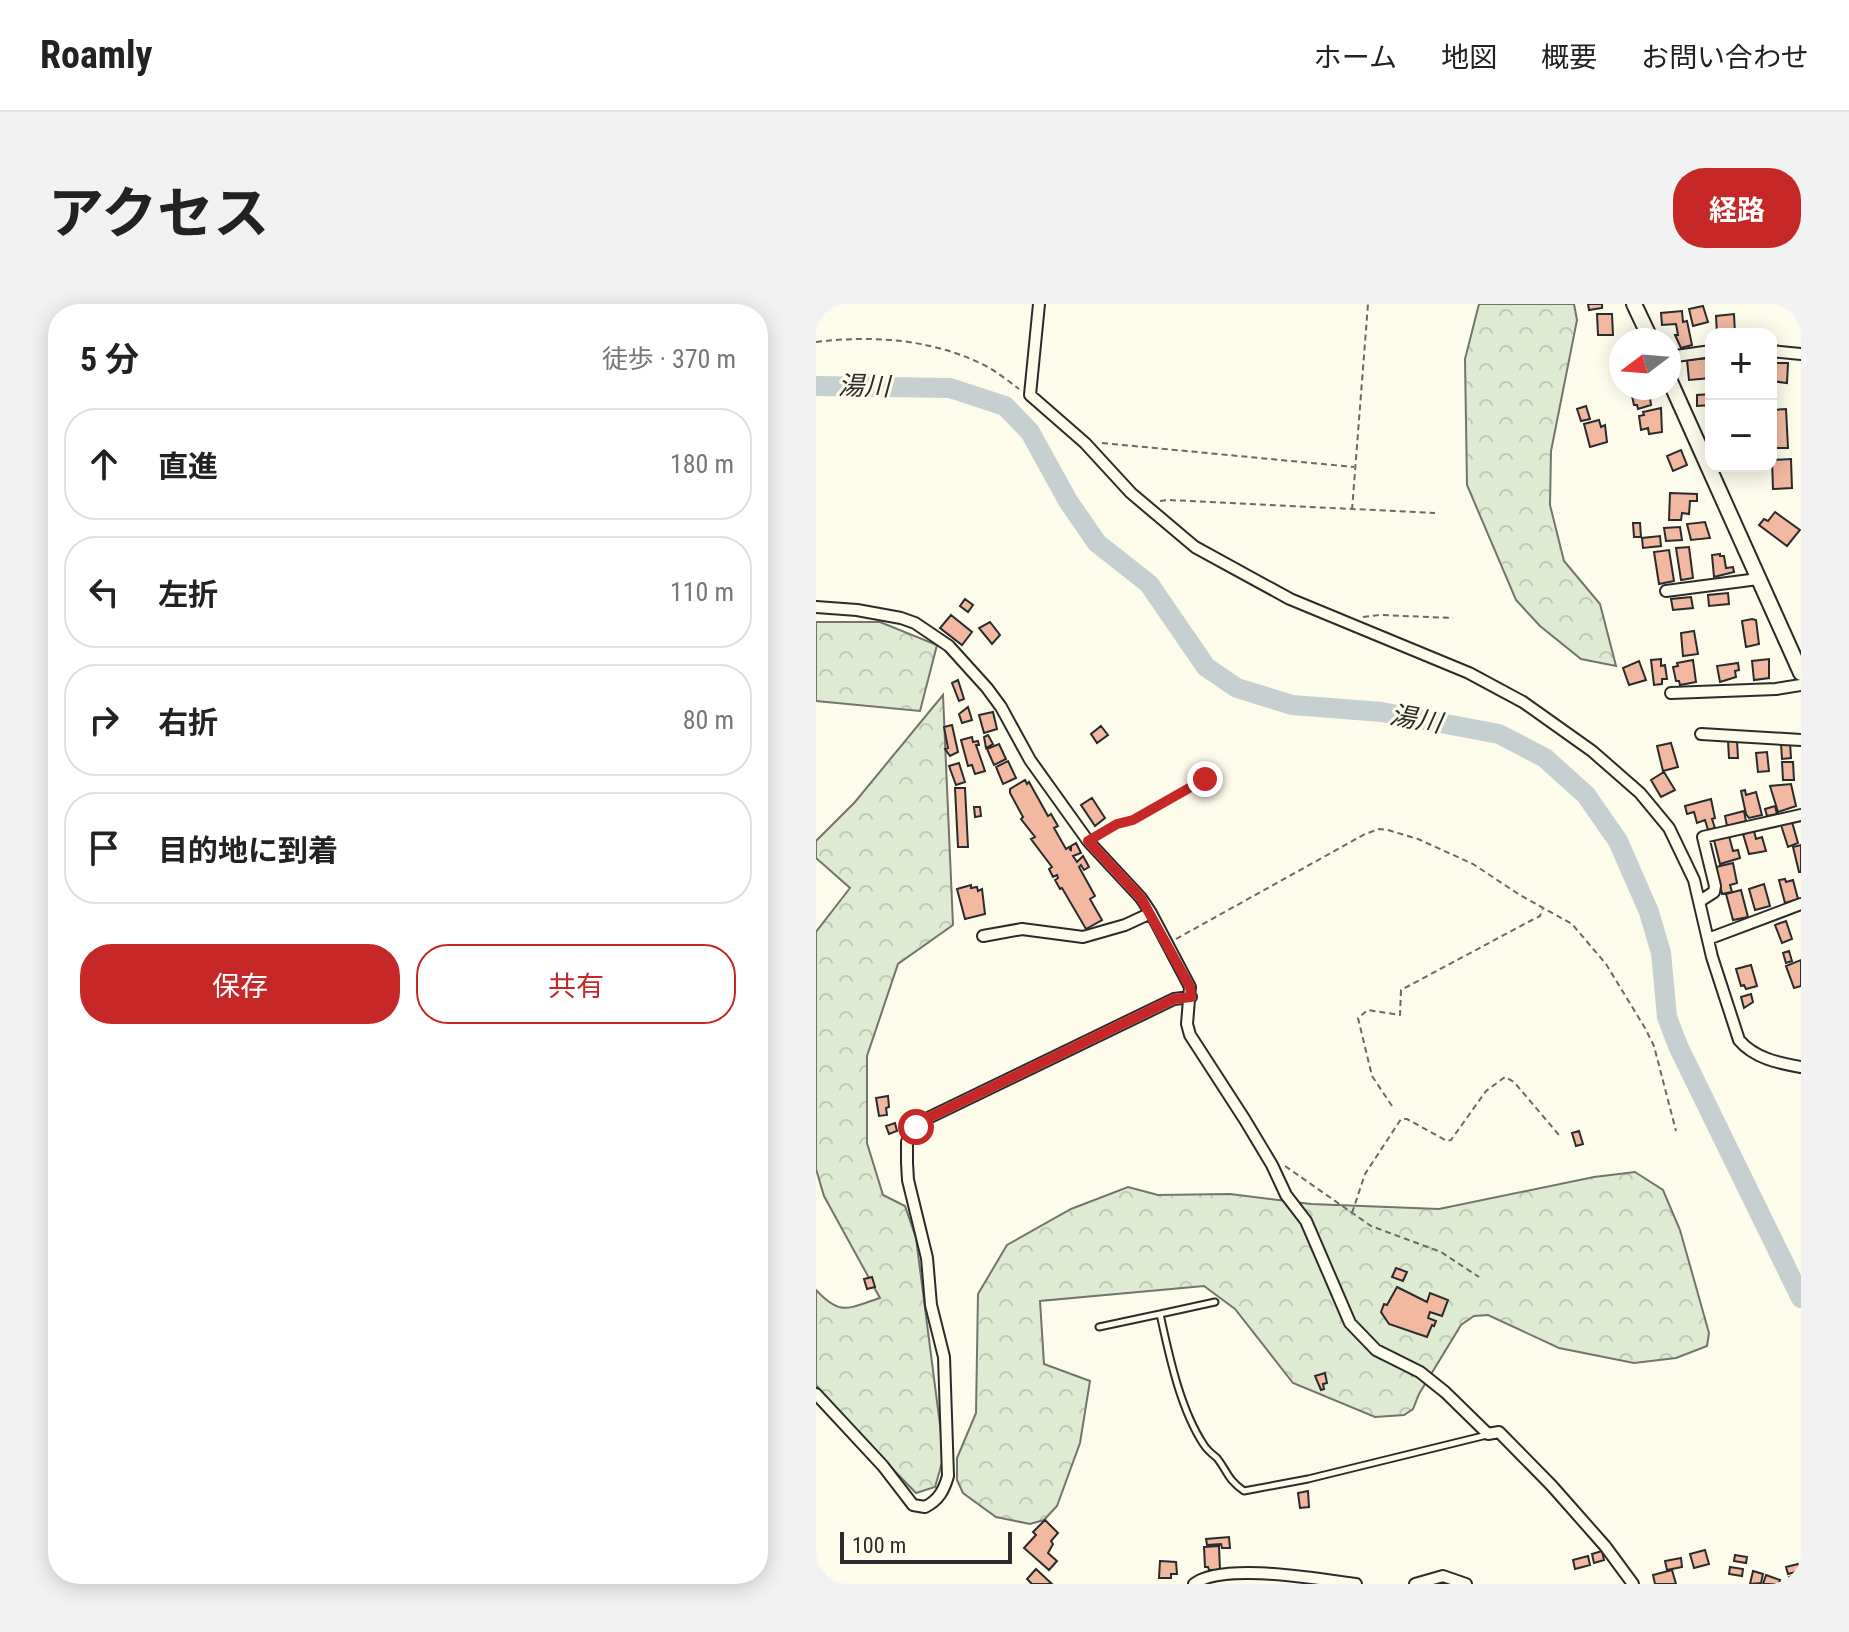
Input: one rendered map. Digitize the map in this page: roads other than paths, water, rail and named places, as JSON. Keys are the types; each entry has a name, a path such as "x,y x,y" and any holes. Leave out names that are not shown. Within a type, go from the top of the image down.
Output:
{"main road":[{"path":"1634,304 1645,328"},
{"path":"1678,400 1801,673"}],"street":[{"path":"1039,304 1030,395 1085,443 1149,509 1195,547 1290,599 1469,673 1534,709 1592,751 1640,793 1669,828 1694,880 1708,939 1739,1040 1746,1050 1756,1055 1801,1067"},
{"path":"1681,355 1705,352"},
{"path":"1777,352 1801,354"},
{"path":"1666,591 1758,579"},
{"path":"816,607 901,618 940,637 987,688 1030,760 1088,841 1151,913 1190,987 1187,1024 1190,1035 1272,1165 1286,1195 1306,1221 1341,1307 1360,1336 1376,1350 1420,1372 1488,1434 1499,1432 1605,1546 1633,1584"},
{"path":"1671,693 1776,689 1801,685"},
{"path":"1701,734 1801,740"},
{"path":"1700,901 1714,892 1715,886 1703,837 1801,815"},
{"path":"1708,939 1801,904"},
{"path":"983,936 1022,929 1083,937 1125,925 1151,913"},
{"path":"816,1394 883,1466 913,1505 925,1507 935,1500 944,1490 948,1476 944,1357 931,1305 927,1258 908,1180 907,1142 910,1135 926,1119 1057,1054 1174,999 1191,997"},
{"path":"1194,1584 1207,1575 1252,1573 1356,1584"},
{"path":"1415,1584 1443,1576 1466,1584"}],"lane":[{"path":"1099,1327 1215,1302"},
{"path":"1160,1314 1170,1361 1194,1426 1205,1447 1219,1460 1226,1476 1244,1491 1308,1479 1488,1434"}],"waterway":[{"name":"湯川","path":"816,386 950,388 1005,406 1030,432 1068,501 1097,543 1149,584 1206,667 1237,688 1292,705 1382,712 1499,734 1545,758 1586,795 1618,841 1649,912 1661,953 1667,1017 1678,1046 1801,1298"}]}
